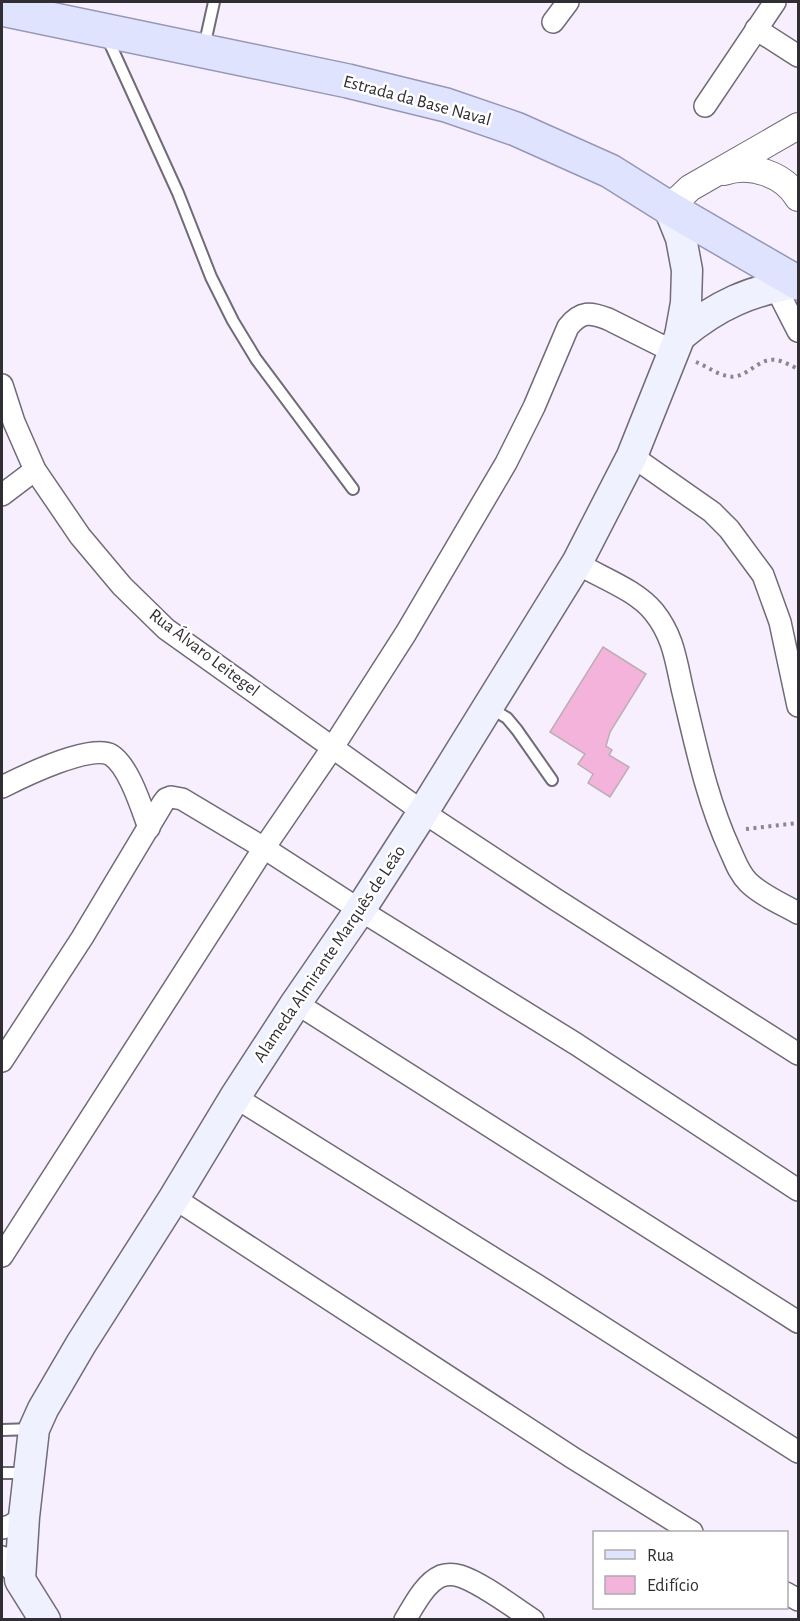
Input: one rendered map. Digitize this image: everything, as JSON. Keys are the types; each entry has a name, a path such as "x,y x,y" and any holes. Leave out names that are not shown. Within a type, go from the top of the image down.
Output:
{"main road":[{"name":"Estrada da Base Naval","path":"2,9 348,81 446,105 516,129 610,171 791,284"},
{"name":"Alameda Almirante Marquês de Leão","path":"20,1580 13,1522 15,1473 56,1385 235,1097 296,1002 360,910 489,707 577,563 632,456 677,344 686,303 687,270 681,238 669,208"},
{"path":"677,344 697,322 734,300 791,284"},
{"path":"20,1580 45,1620"}],"street":[{"path":"554,22 568,2"},
{"path":"705,106 775,2"},
{"path":"756,29 798,56"},
{"path":"669,208 690,188 798,126"},
{"path":"709,177 732,169 762,171 779,179 795,192 798,198"},
{"path":"791,284 798,331"},
{"path":"2,1256 411,624 495,483 534,407 568,327 574,319 586,314 596,315 677,344"},
{"name":"Rua Álvaro Leitegel","path":"2,385 14,422 35,470 80,536 122,586 166,629 423,812 798,1054"},
{"path":"632,456 712,512 729,529 763,575 780,622 798,706"},
{"path":"2,495 35,470"},
{"path":"577,563 638,597 652,610 665,628 675,652 705,782 722,832 737,866 753,886 798,913"},
{"path":"2,787 74,757 106,753 117,761 130,780 149,828"},
{"path":"2,1061 82,938 166,799 177,797 264,848 576,1044 798,1190"},
{"path":"296,1002 798,1322"},
{"path":"235,1097 518,1273 798,1452"},
{"path":"174,1198 689,1531"},
{"path":"2,1557 20,1580"},
{"path":"405,1620 430,1584 439,1577 449,1575 459,1576 479,1585 533,1620"}],"lane":[{"path":"203,50 214,2"},
{"path":"104,30 178,193 211,277 233,321 256,359 354,489"},
{"path":"489,707 507,718 552,780"},
{"path":"2,1430 34,1429"}],"path":[{"path":"677,344 728,376 743,374 759,362 768,360 777,360 798,369"},
{"path":"722,832 798,823"}],"building":[{"path":"603,647 646,674 610,732 606,746 612,750 609,755 629,767 610,797 588,783 593,774 578,764 585,754 550,732"}]}
